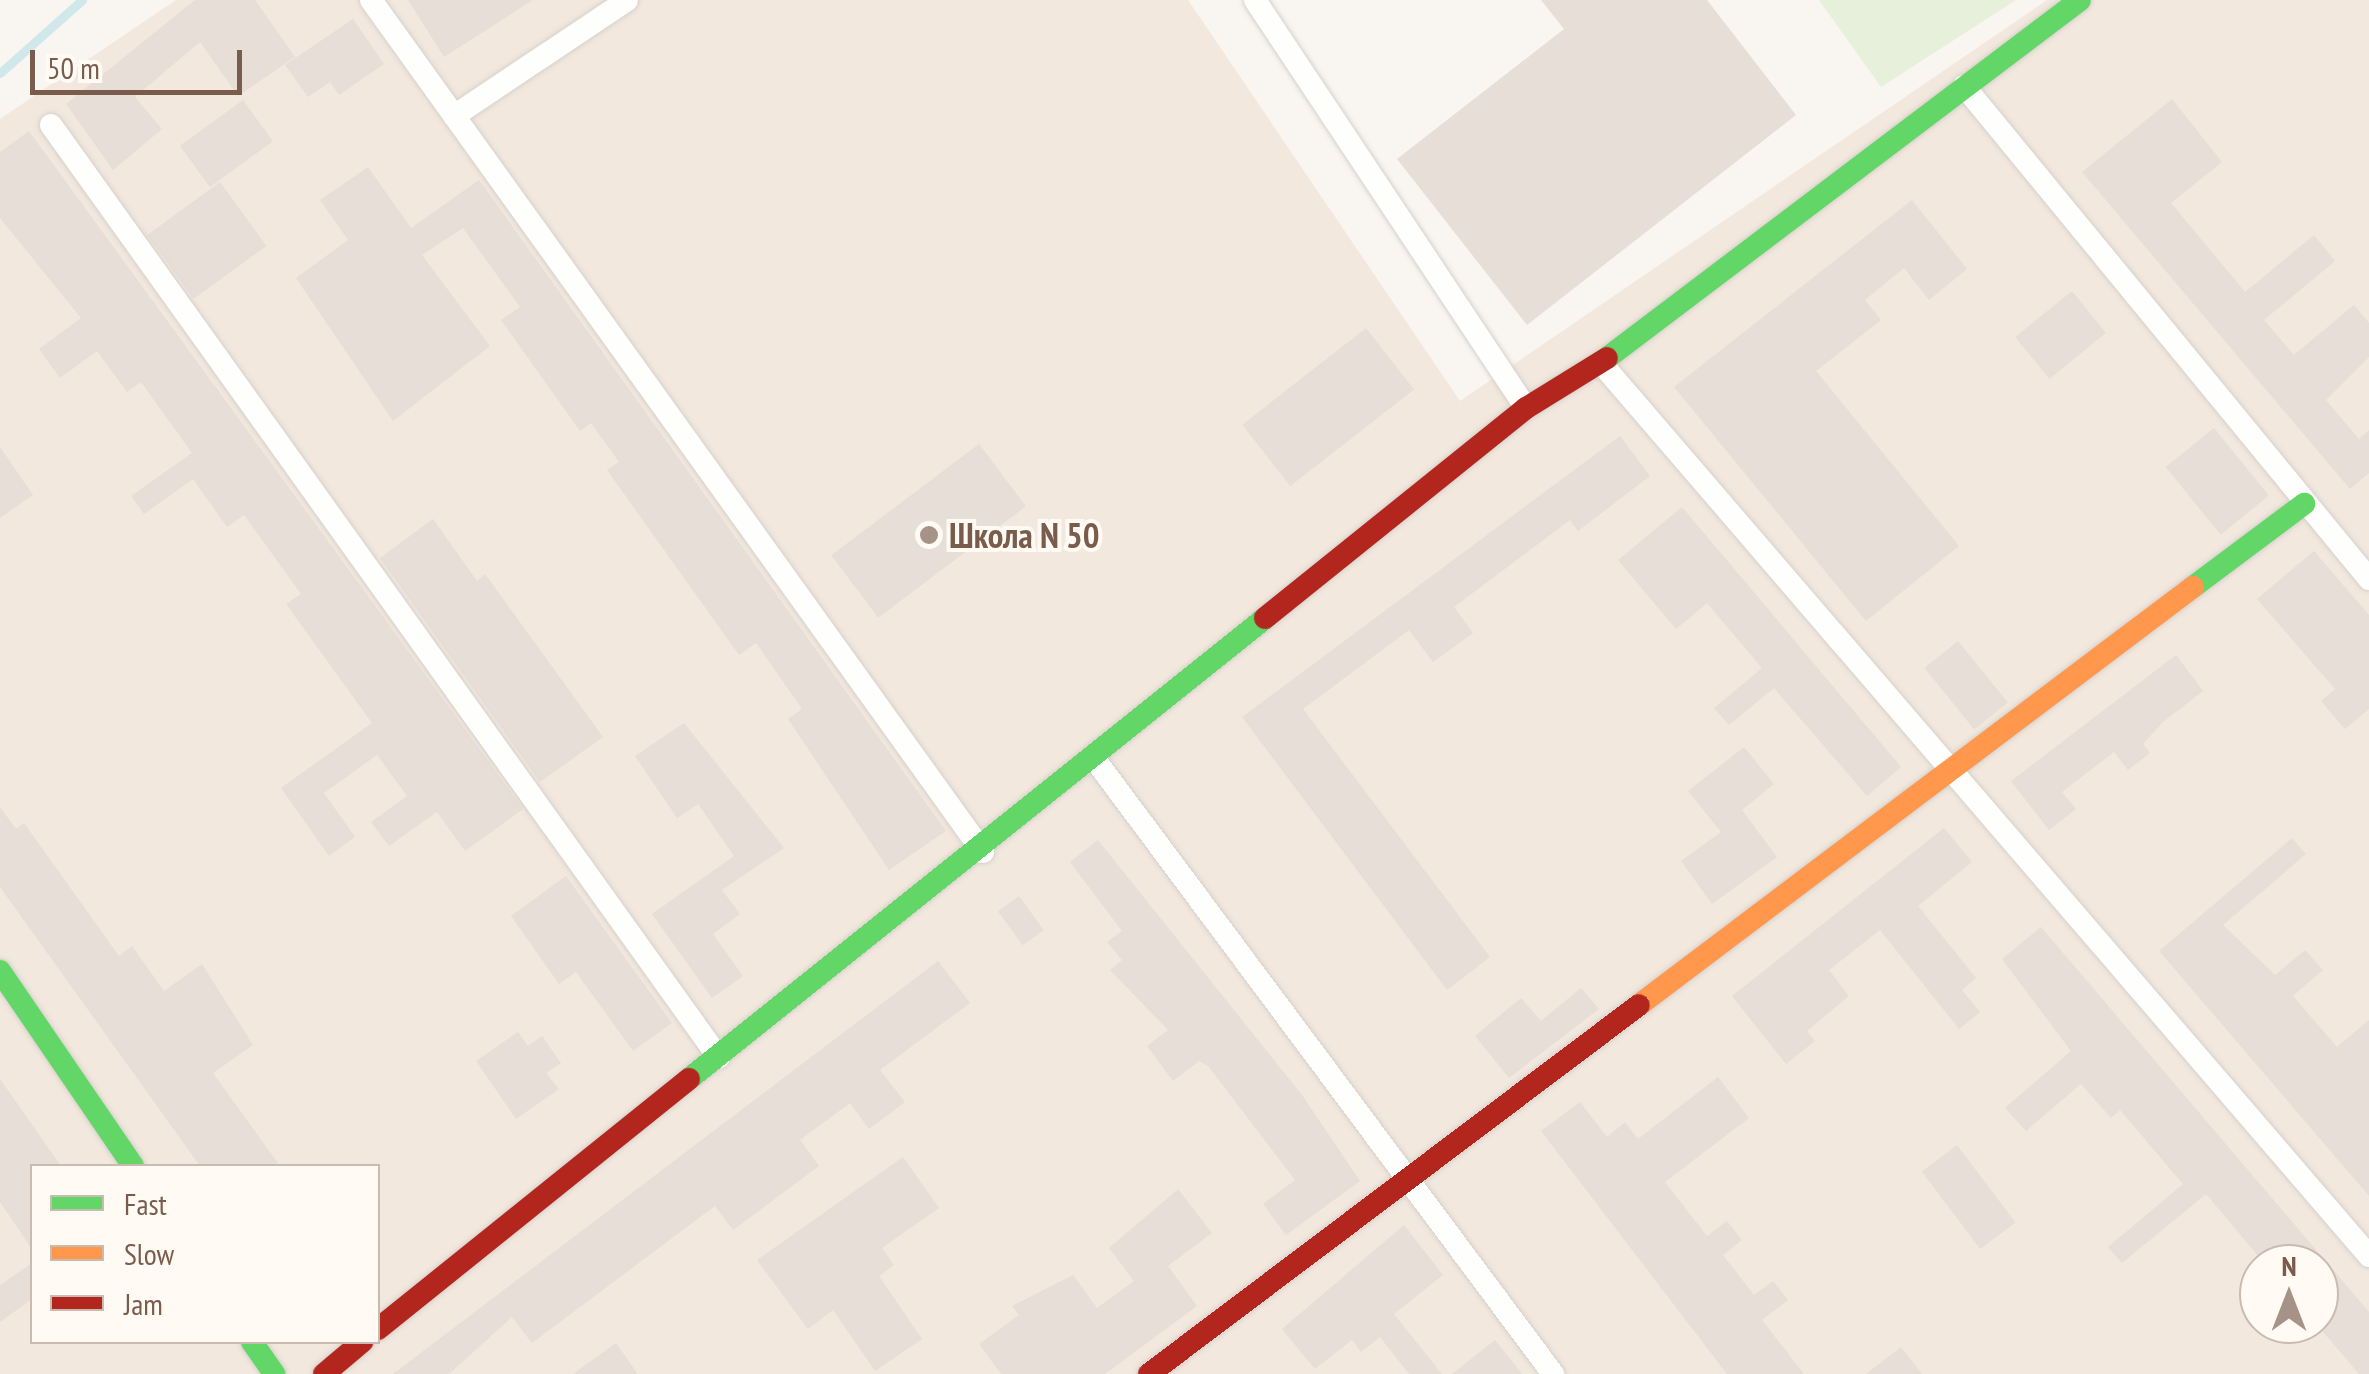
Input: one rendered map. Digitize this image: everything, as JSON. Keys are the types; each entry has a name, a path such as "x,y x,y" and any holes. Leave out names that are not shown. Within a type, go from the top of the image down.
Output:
{"street":[{"path":"371,0 983,852"},
{"path":"454,116 627,0"},
{"path":"1255,0 1526,408"},
{"path":"380,1326 983,852 1526,408 1601,363 2080,0"},
{"path":"1964,86 2369,579"},
{"path":"51,125 719,1058"},
{"path":"1601,363 2369,1256"},
{"path":"1149,1374 2304,504"},
{"path":"1096,761 1414,1176 1553,1374"},
{"path":"0,971 132,1164"},
{"path":"253,1344 274,1374"},
{"path":"324,1374 360,1344"}],"shaded area":[{"path":"176,0 1188,0 1460,401 2047,0 2369,0 2369,1374 0,1374 0,119"}],"green space":[{"path":"1819,0 2016,0 1881,87"}],"building":[{"path":"195,0 255,0 295,57 238,96 200,42 135,97 162,129 113,170 66,104"},
{"path":"408,0 533,0 444,57"},
{"path":"1541,0 1707,0 1796,115 1527,325 1397,159 1564,29"},
{"path":"353,19 384,64 339,95 330,82 308,97 285,65"},
{"path":"2172,99 2222,162 2171,203 2245,292 2314,235 2335,261 2264,320 2294,355 2354,305 2369,323 2369,357 2326,400 2359,439 2369,430 2369,473 2350,489 2082,172"},
{"path":"243,100 273,141 210,187 180,146"},
{"path":"29,131 523,809 465,851 437,812 389,846 371,822 407,796 377,755 324,793 355,837 329,856 281,788 372,723 286,604 301,594 244,515 227,527 193,479 144,514 131,496 192,453 141,382 127,392 97,351 60,378 39,349 81,318 0,218 0,152"},
{"path":"368,167 411,228 479,180 946,831 889,870 788,719 802,709 756,643 739,655 607,470 619,462 591,423 580,431 501,320 520,307 463,228 422,255 490,346 393,421 296,278 348,240 320,200"},
{"path":"220,182 266,246 194,299 147,235"},
{"path":"1912,200 1967,269 1929,300 1904,268 1865,300 1881,320 1816,371 1959,546 1866,621 1674,387"},
{"path":"2072,291 2106,333 2049,379 2015,337"},
{"path":"1366,328 1414,389 1290,486 1242,425"},
{"path":"2214,428 2269,496 2221,535 2166,467"},
{"path":"1620,436 1650,476 1578,531 1570,520 1454,607 1473,633 1433,662 1409,630 1303,709 1490,957 1447,990 1242,717"},
{"path":"979,444 1026,506 878,618 831,555"},
{"path":"0,447 33,495 0,518"},
{"path":"1682,507 1901,767 1867,796 1774,688 1729,725 1714,708 1762,668 1707,603 1676,629 1618,560"},
{"path":"433,519 477,581 485,574 603,737 540,782 380,558"},
{"path":"2314,551 2369,615 2369,709 2345,729 2321,701 2335,689 2257,599"},
{"path":"1958,641 2008,702 1974,729 1925,668"},
{"path":"2176,655 2203,691 2163,722 2143,744 2150,753 2128,770 2114,752 2062,792 2076,809 2049,830 2011,781"},
{"path":"684,723 784,848 722,890 740,914 713,934 743,976 712,998 652,914 734,856 698,804 677,818 635,756"},
{"path":"1744,747 1774,784 1742,810 1777,857 1712,904 1681,861 1721,832 1688,791"},
{"path":"0,807 16,829 24,823 119,956 132,946 164,991 202,964 253,1045 213,1073 279,1164 199,1164 0,887"},
{"path":"1944,828 1972,862 1918,906 1976,978 1962,990 1980,1012 1959,1029 1880,930 1829,970 1849,996 1807,1031 1815,1041 1786,1064 1732,996"},
{"path":"2292,838 2306,854 2223,925 2275,975 2305,950 2323,970 2293,996 2337,1047 2369,1020 2369,1196 2159,951"},
{"path":"1098,840 1302,1095 1360,1181 1286,1235 1263,1204 1295,1180 1208,1066 1199,1061 1173,1081 1147,1046 1168,1030 1110,970 1122,960 1107,942 1122,931 1070,862"},
{"path":"566,876 672,1023 633,1051 576,972 559,984 511,916"},
{"path":"1019,896 1044,930 1023,945 998,911"},
{"path":"2041,927 2311,1244 2248,1244 2206,1194 2122,1263 2108,1247 2183,1184 2120,1110 2111,1118 2081,1084 2026,1131 2005,1108 2071,1051 2002,959"},
{"path":"938,961 970,1003 880,1070 905,1102 869,1129 850,1103 800,1140 819,1166 733,1230 715,1206 532,1343 512,1317 449,1374 393,1374"},
{"path":"1581,988 1599,1009 1509,1078 1475,1036 1521,998 1541,1021"},
{"path":"518,1032 528,1046 542,1036 561,1063 546,1073 559,1089 516,1119 476,1061"},
{"path":"1718,1077 1749,1118 1665,1182 1707,1236 1727,1221 1742,1240 1723,1255 1754,1295 1773,1281 1788,1300 1762,1320 1804,1374 1727,1374 1541,1131 1580,1102 1607,1137 1625,1122 1638,1139"},
{"path":"0,1079 60,1164 30,1164 30,1246 0,1202"},
{"path":"1957,1145 2015,1222 1980,1249 1922,1171"},
{"path":"903,1157 939,1208 882,1248 894,1265 879,1276 922,1339 875,1371 833,1310 808,1329 757,1260"},
{"path":"1178,1189 1212,1233 1168,1266 1197,1306 1105,1374 1001,1374 979,1344 1019,1315 1012,1306 1073,1275 1097,1308 1134,1281 1109,1248"},
{"path":"1404,1225 1443,1275 1394,1314 1442,1374 1409,1374 1380,1337 1361,1352 1352,1340 1315,1369 1282,1329"},
{"path":"30,1264 30,1300 0,1322 0,1285"},
{"path":"2339,1277 2369,1312 2369,1374 2359,1374 2333,1344 2339,1344"},
{"path":"1495,1340 1522,1374 1452,1374"},
{"path":"616,1343 638,1374 573,1374"},
{"path":"1901,1347 1922,1374 1866,1374"}],"waterway":[{"path":"0,73 82,0"}],"traffic: fast":[{"path":"1607,358 2080,0"},
{"path":"2193,587 2304,504"},
{"path":"689,1079 1265,618"},
{"path":"0,971 132,1164"},
{"path":"253,1344 274,1374"}],"traffic: slow":[{"path":"1639,1005 2193,587"}],"traffic: jam":[{"path":"1265,618 1526,408 1607,358"},
{"path":"1149,1374 1639,1005"},
{"path":"380,1327 689,1079"},
{"path":"324,1374 360,1344"}],"place":[{"name":"Школа N 50","path":"929,535"}]}
